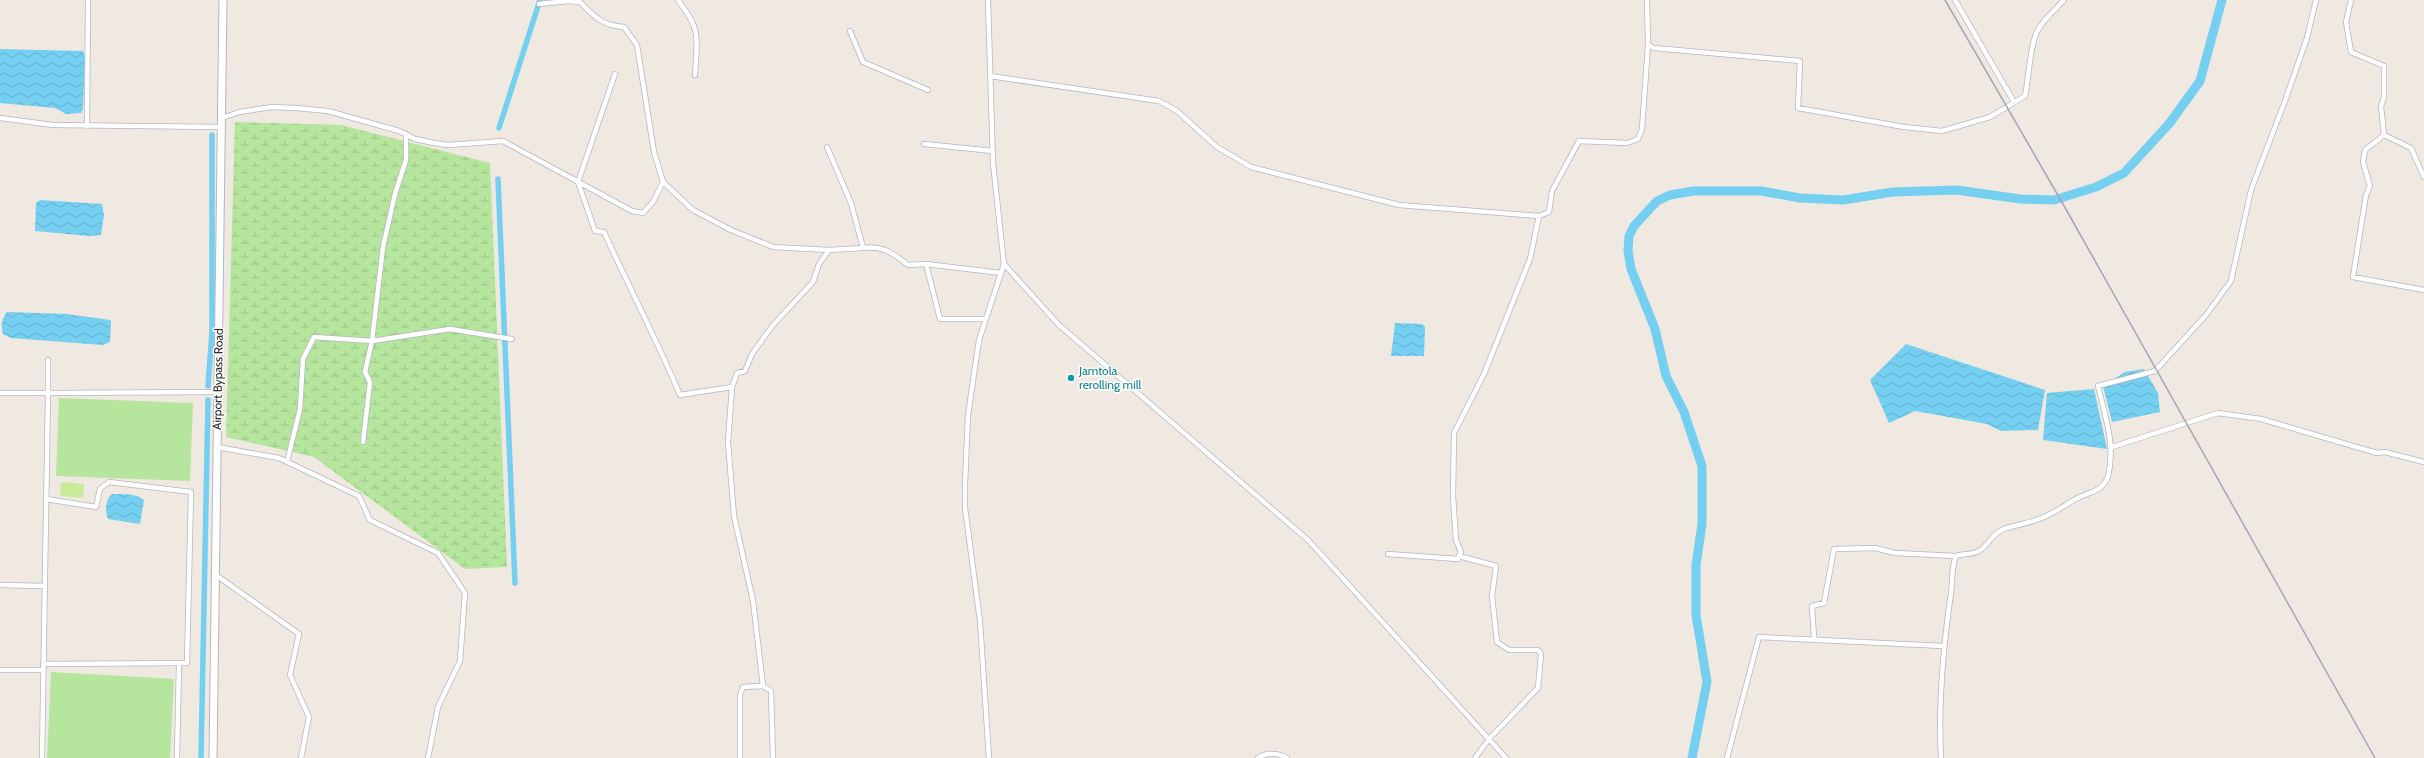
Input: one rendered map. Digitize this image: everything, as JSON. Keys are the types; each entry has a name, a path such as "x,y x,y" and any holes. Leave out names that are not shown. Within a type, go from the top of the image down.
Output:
{"street":[{"path":"87,126 88,0"},
{"name":"Airport Bypass Road","path":"213,758 223,0"},
{"path":"678,0 693,20 697,38 695,75"},
{"path":"988,0 993,151 1004,264 979,340 968,415 964,508 980,621 989,758"},
{"path":"990,76 1159,101 1178,111 1218,147 1251,167 1294,179 1398,205 1539,216 1549,212 1552,191 1579,141 1627,143 1638,139 1642,129 1648,45 1647,0"},
{"path":"1955,0 2014,102"},
{"path":"1648,45 1654,48 1800,61 1798,108 1904,127 1942,131 1990,117 2025,96 2031,66 2032,45 2039,28 2064,0"},
{"path":"1814,638 1812,606 1824,603 1834,549 1875,548 1895,553 1956,556 1964,553 1973,553 1980,551 1996,533 2037,520 2063,508 2075,499 2096,491 2107,478 2112,447 2098,386 2155,371 2206,315 2231,281 2250,190 2285,101 2307,38 2316,0"},
{"path":"2351,0 2346,22 2351,52 2384,66 2384,97 2382,106 2384,135"},
{"path":"539,4 581,1 593,16 610,26 624,26 637,45 654,152 663,182 693,210 731,230 773,247 829,250 875,246 892,252 908,265 926,264 1001,273"},
{"path":"850,31 863,62 928,90"},
{"path":"615,74 578,182 595,230 604,232 643,318 654,333 680,395 732,387"},
{"path":"222,118 238,112 272,107 322,110 372,122 406,134 415,139 448,145 504,141 632,211 643,213 653,202 663,182"},
{"path":"0,118 53,126 222,127"},
{"path":"362,442 370,382 365,372 372,341 383,247 395,194 406,160 406,134"},
{"path":"2384,135 2411,148 2424,177"},
{"path":"2384,135 2365,150 2363,162 2370,186 2366,194 2353,277 2424,290"},
{"path":"924,144 993,151"},
{"path":"827,147 851,203 863,248"},
{"path":"1460,556 1461,552 1456,540 1453,496 1454,433 1484,374 1530,259 1539,216"},
{"path":"763,686 754,601 733,508 728,442 732,387 737,373 745,371 752,354 773,325 813,282 819,264 829,250"},
{"path":"926,264 940,320 986,319"},
{"path":"1004,264 1059,325 1308,540 1506,758"},
{"path":"287,462 300,409 303,359 314,337 372,341 450,330 512,339"},
{"path":"42,758 48,360"},
{"path":"0,393 218,392"},
{"path":"2112,447 2218,413 2261,419 2377,453 2385,452 2424,462"},
{"path":"217,447 278,458 359,496 370,520 438,553 465,593 460,661 438,707 428,758"},
{"path":"0,670 43,667 187,663 191,492 109,482 100,489 96,506 46,498"},
{"path":"1388,554 1458,559 1460,556 1496,566 1492,596 1497,642 1509,650 1538,650 1541,654 1538,688 1489,739 1475,758"},
{"path":"1941,758 1939,717 1942,646 1952,590 1953,563 1956,556"},
{"path":"216,575 299,634 290,675 309,716 301,758"},
{"path":"0,585 44,586"},
{"path":"1727,758 1759,637 1814,638 1942,646"},
{"path":"177,758 179,663"},
{"path":"740,758 740,695 743,687 763,686 771,691 773,758"},
{"path":"1258,758 1270,754 1280,754 1287,758"}],"green space":[{"path":"235,122 341,125 490,163 507,567 465,569 314,457 226,437"},
{"path":"59,398 193,403 190,481 56,476"},
{"path":"61,482 84,484 83,498 60,496"},
{"path":"51,672 174,679 170,758 47,758"}],"water":[{"path":"0,49 83,51 85,57 83,109 81,113 66,114 55,108 0,103"},
{"path":"40,200 102,204 104,215 101,235 89,236 35,231 36,203"},
{"path":"7,312 66,314 111,320 110,342 103,345 11,338 3,334 2,331 3,320"},
{"path":"1395,323 1422,324 1425,327 1424,356 1391,356"},
{"path":"1906,344 2045,390 2038,430 2001,431 1987,424 1915,411 1889,423 1870,380"},
{"path":"2144,369 2158,393 2160,412 2112,422 2103,386 2125,372"},
{"path":"2094,389 2107,449 2043,440 2047,393"},
{"path":"112,494 133,495 144,500 140,524 108,519 106,506 108,499"}],"waterway":[{"path":"499,128 540,0"},
{"path":"1692,758 1707,682 1696,615 1696,565 1702,524 1702,466 1684,412 1666,376 1655,329 1631,269 1628,251 1629,236 1634,226 1657,201 1670,195 1693,191 1761,191 1800,198 1843,200 1893,192 1957,190 2020,199 2054,200 2096,187 2124,173 2169,124 2200,81 2222,0"},
{"path":"208,386 212,332 212,135"},
{"path":"498,179 515,583"},
{"path":"201,758 208,400"}],"railway":[{"path":"1945,0 2063,204 2375,758"}],"place":[{"name":"Jamtola rerolling mill","path":"1071,378"}]}
